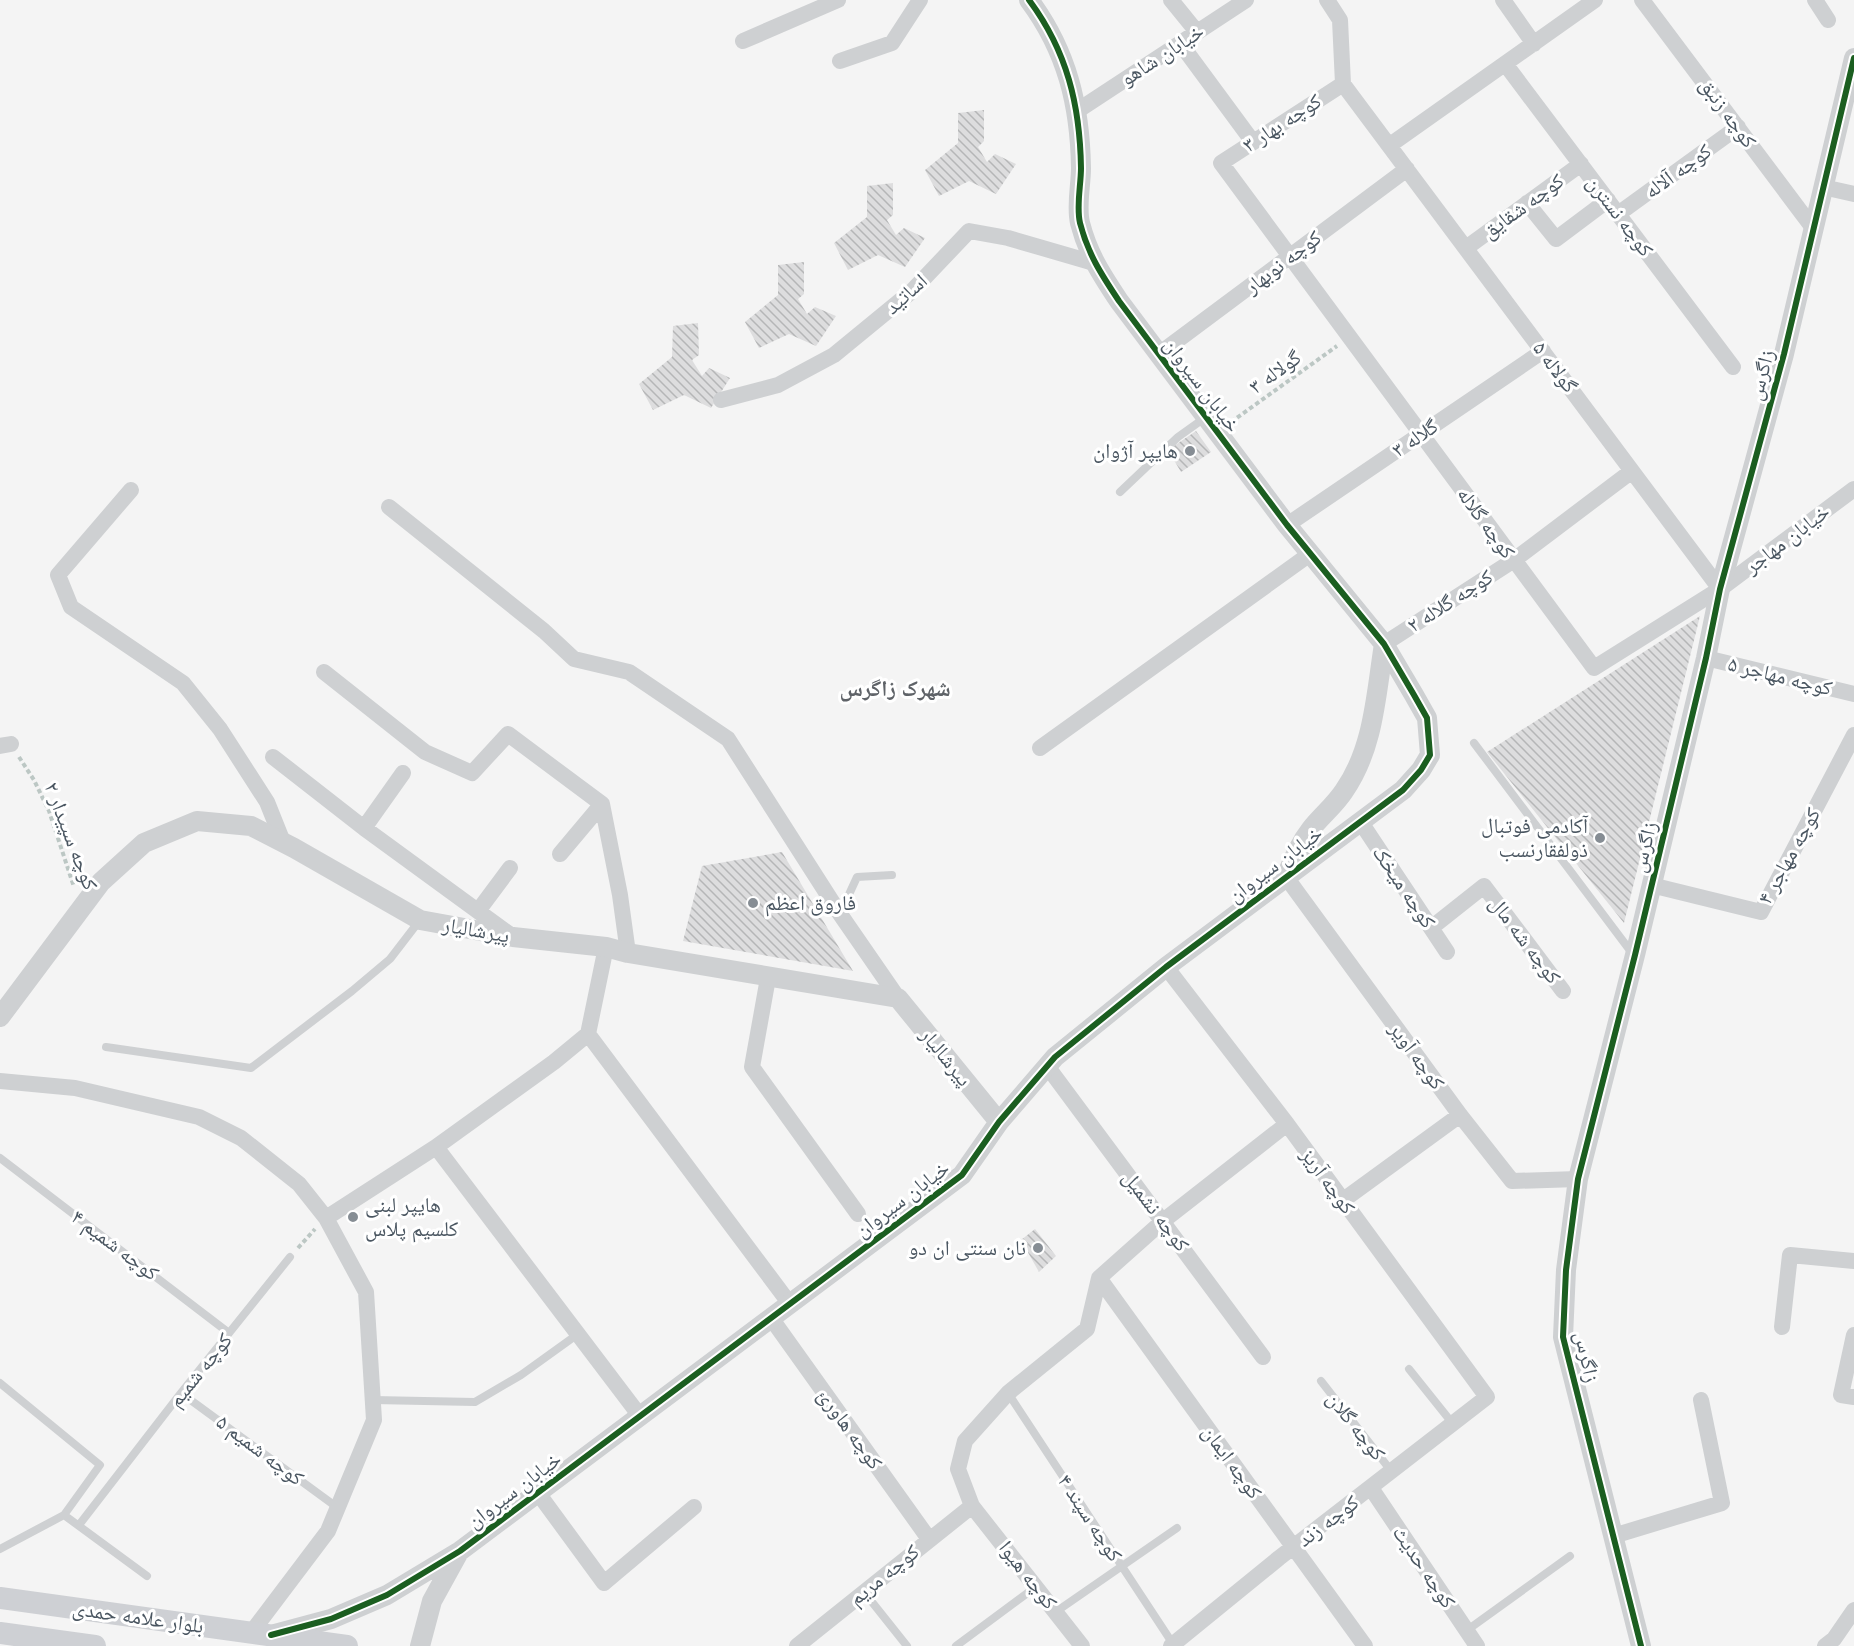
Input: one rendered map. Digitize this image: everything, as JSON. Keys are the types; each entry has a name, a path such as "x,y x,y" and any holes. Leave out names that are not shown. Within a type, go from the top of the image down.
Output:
{"main road":[{"name":"بلوار علامه حمدی","path":"0,1598 347,1646"},
{"name":"بلوار علامه حمدی","path":"0,1633 95,1646"}],"street":[{"path":"743,40 838,0"},
{"path":"840,62 892,43 920,0"},
{"name":"خیابان سیروان","path":"261,1634 331,1619 387,1595 460,1551 962,1175 999,1122 1055,1057 1166,967 1403,790 1421,770 1430,755 1427,718 1384,644 1287,525 1158,354 1094,263 1079,221 1081,168 1077,111 1065,66 1045,21 1029,0"},
{"path":"1171,0 1197,32"},
{"name":"خیابان شاهو","path":"1077,111 1246,0"},
{"path":"1326,0 1340,20 1343,84"},
{"path":"1503,0 1534,44"},
{"path":"1390,145 1595,0"},
{"name":"کوچه زنبق","path":"1642,0 1813,228"},
{"path":"1815,0 1828,20"},
{"path":"1180,43 1253,142"},
{"name":"زاگرس","path":"1641,1646 1563,1337 1566,1270 1578,1179 1597,1096 1635,956 1706,658 1720,589 1784,354 1854,58"},
{"name":"کوچه نسترن","path":"1506,65 1733,367"},
{"name":"کوچه بهار ۳","path":"1221,163 1343,84"},
{"name":"گولاله ۵","path":"1343,84 1720,589"},
{"name":"زاگرس","path":"1832,146 1854,121"},
{"name":"کوچه آلاله","path":"1618,214 1738,127"},
{"name":"کوچه گلاله","path":"1221,163 1594,669 1720,589"},
{"name":"کوچه شقایق","path":"1466,248 1581,164"},
{"name":"کوچه نوبهار","path":"1158,354 1407,169"},
{"path":"1822,187 1854,194"},
{"path":"1527,203 1556,239 1608,200"},
{"name":"اساتید","path":"720,400 778,385 834,355 912,291 969,231 1008,238 1094,263"},
{"name":"گلاله ۳","path":"1287,525 1543,351"},
{"name":"کوچه گلاله ۲","path":"1384,644 1514,560 1632,471"},
{"name":"خیابان مهاجر","path":"1720,589 1854,489"},
{"path":"131,490 58,575 71,607 183,683 220,729 267,802 283,843"},
{"path":"389,507 544,631 574,659 629,672 728,739 840,914 898,998"},
{"path":"1040,748 1310,554"},
{"name":"خیابان سیروان","path":"1286,877 1299,847 1311,829 1345,790 1365,749 1373,721 1384,644"},
{"name":"کوچه مهاجر ۵","path":"1706,658 1854,694"},
{"path":"324,672 425,752 472,773 508,734 602,804 620,895 628,953"},
{"name":"کوچه مهاجر ۴","path":"1651,885 1761,912 1854,735"},
{"path":"273,757 364,828 513,937"},
{"path":"364,828 403,773"},
{"path":"560,854 602,804"},
{"name":"پیرشالیار","path":"0,1017 101,882 144,843 197,821 251,826 420,920 513,937 606,947 768,978 898,998 999,1122"},
{"name":"کوچه میخک","path":"1360,821 1447,952"},
{"path":"478,911 510,868"},
{"name":"کوچه آویر","path":"1286,877 1460,1115 1512,1181 1578,1179"},
{"name":"کوچه شه مال","path":"1431,928 1484,886 1563,991"},
{"path":"326,1218 436,1147 554,1062 588,1034 606,947"},
{"name":"کوچه آریز","path":"1166,967 1287,1124 1486,1397"},
{"path":"768,978 752,1067 858,1214"},
{"path":"588,1034 790,1304"},
{"name":"کوچه نشمیل","path":"1047,1066 1263,1357"},
{"path":"0,1081 75,1088 199,1117 241,1138 299,1184 326,1218 366,1292 374,1420 328,1531 261,1634"},
{"path":"1342,1201 1460,1115"},
{"path":"1100,1278 1163,1221 1287,1124"},
{"path":"436,1147 640,1416"},
{"path":"1782,1327 1790,1255 1854,1261"},
{"name":"کوچه هیوا","path":"1082,1646 1057,1611 972,1506 958,1469 965,1441 1008,1393 1087,1329 1100,1278"},
{"name":"کوچه ایمان","path":"1100,1278 1365,1646"},
{"name":"کوچه هاورئ","path":"771,1318 929,1539"},
{"path":"1854,1335 1841,1395 1854,1397"},
{"name":"کوچه زند","path":"1173,1645 1293,1547 1486,1397"},
{"path":"1613,1536 1722,1503 1701,1401"},
{"name":"کوچه حدیث","path":"1371,1488 1477,1646"},
{"path":"538,1493 604,1583 694,1507"},
{"name":"کوچه مریم","path":"797,1646 972,1506"},
{"path":"420,1646 432,1601 460,1551"},
{"path":"1825,1646 1834,1638 1854,1610"}],"lane":[{"path":"1120,492 1178,437 1212,424"},
{"path":"1474,743 1635,956"},
{"path":"840,914 857,877 892,875"},
{"path":"106,1047 250,1068 390,960 420,920"},
{"name":"کوچه شمیم ۴","path":"0,1158 229,1333"},
{"name":"کوچه شمیم","path":"79,1526 181,1393 290,1257"},
{"path":"373,1400 475,1402 521,1375 578,1334"},
{"path":"1409,1369 1453,1424"},
{"name":"کوچه گلان","path":"1321,1381 1392,1472"},
{"path":"0,1383 100,1465 64,1515 0,1549"},
{"name":"کوچه شمیم ۵","path":"181,1393 338,1509"},
{"name":"کوچه سپند ۴","path":"1008,1393 1173,1645"},
{"path":"64,1515 147,1576"},
{"path":"1057,1611 1177,1527"},
{"path":"1466,1631 1570,1556"},
{"path":"956,1646 1037,1586"},
{"path":"864,1592 907,1646"}],"path":[{"path":"290,1257 326,1218"}],"building":[{"path":"984,110 984,141 978,147 987,162 995,154 1016,164 996,194 969,181 939,196 925,170 958,143 958,113"},
{"path":"893,183 893,215 887,220 896,235 904,228 925,238 905,267 878,255 848,270 834,243 867,217 867,186"},
{"path":"804,262 804,294 798,299 807,314 815,307 836,316 816,346 789,334 759,348 745,322 778,295 778,265"},
{"path":"698,323 699,355 692,360 702,376 709,368 730,378 711,408 684,395 653,410 639,384 672,357 673,326"},
{"name":"هایپر آژوان","path":"1196,431 1211,452 1181,472 1168,450"},
{"name":"آکادمی فوتبال ذولفقارنسب","path":"1700,616 1624,923 1487,752"},
{"name":"فاروق اعظم","path":"782,852 853,971 683,941 702,866"},
{"name":"نان سنتی ان دو","path":"1035,1229 1056,1256 1039,1272 1021,1240"}],"cycle path":[{"path":"271,1635 331,1619 387,1595 460,1551 962,1175 999,1122 1055,1057 1166,967 1403,790 1421,770 1430,755 1427,718 1384,644 1287,525 1119,301 1096,264 1080,223 1080,145 1078,122 1069,80 1053,39 1029,0"},
{"path":"1641,1646 1563,1337 1566,1270 1578,1179 1635,955 1706,658 1720,589 1784,354 1854,58"}],"place":[{"name":"هایپر آژوان","path":"1190,451"},
{"name":"آکادمی فوتبال ذولفقارنسب","path":"1600,838"},
{"name":"فاروق اعظم","path":"753,903"},
{"name":"هایپر لبنی کلسیم پلاس","path":"353,1217"},
{"name":"نان سنتی ان دو","path":"1038,1248"}],"district":[{"name":"شهرک زاگرس","path":"895,688"}]}
